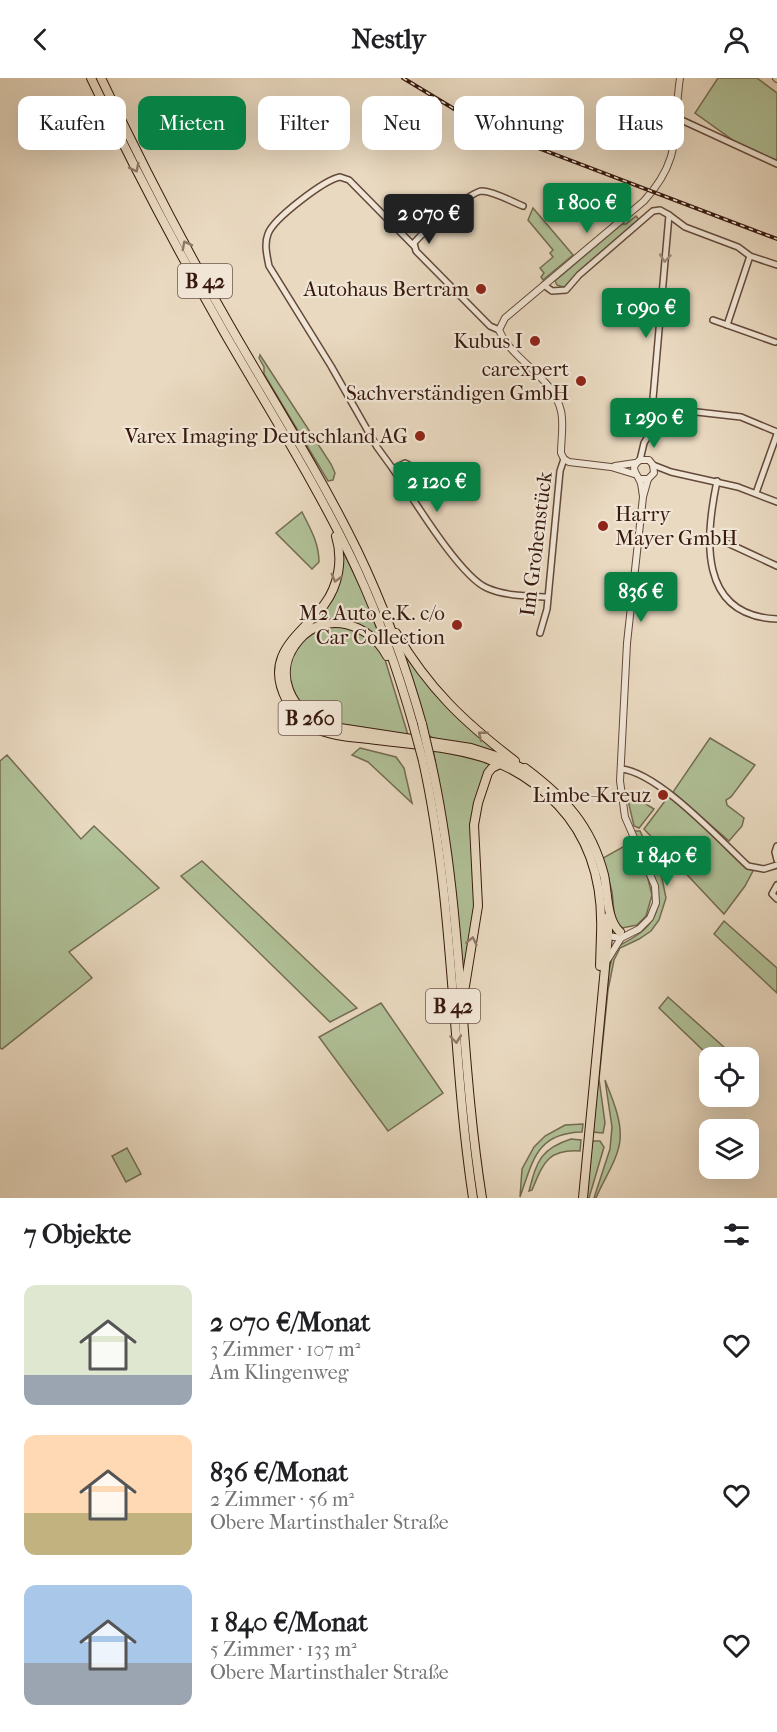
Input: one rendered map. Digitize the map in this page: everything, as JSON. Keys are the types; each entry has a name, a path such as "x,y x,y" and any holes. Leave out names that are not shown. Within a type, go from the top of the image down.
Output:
{"main road":[{"name":"B 42","path":"91,78 140,178 179,250 316,482"},
{"name":"B 42","path":"101,78 206,284 326,500 357,551 382,606 408,676 451,871 469,1099 482,1198"},
{"name":"B 42","path":"326,500 366,591 418,724"},
{"name":"B 260","path":"326,500 338,545 338,573 328,599 294,636 284,653 280,666 281,686 292,710 307,724 331,734 456,751 500,764 523,776 545,792 565,812 582,836 594,864 606,934 583,1198"},
{"path":"382,606 407,651 441,696 480,734 528,771"},
{"name":"B 260","path":"401,683 378,641 365,630 346,624 326,625 306,634 292,650 287,667 287,684 294,701 306,715 321,724 338,729 471,748 499,757 528,771 564,800 583,825 595,847 607,890 605,968 600,1008"},
{"name":"B 42","path":"427,761 443,872 457,1056 473,1198"},
{"path":"463,1019 466,1010 467,969 478,906 473,840 475,818 488,773 500,764"},
{"path":"607,890 612,921 620,935"}],"street":[{"path":"678,96 679,78"},
{"path":"684,121 777,164"},
{"path":"500,334 505,318 650,195 666,172 673,150"},
{"path":"547,597 504,593 489,589 466,572 377,447 332,366 269,266 266,256 267,235 272,226 330,180 340,177 349,180 545,383 561,412 561,453 564,459 569,462 611,467 637,476 650,477 671,472"},
{"path":"414,246 416,240 478,191 490,193 523,206"},
{"path":"544,285 552,291 566,290 579,275 656,210 664,211 685,227 738,247 750,256 777,266"},
{"path":"643,497 637,476 638,462 650,433 669,215"},
{"path":"727,325 750,256"},
{"path":"713,320 775,342"},
{"path":"688,411 741,417 777,433 756,493"},
{"name":"Im Grohenstück","path":"540,633 545,620 560,471 564,459"},
{"path":"611,467 649,460 653,465 671,472 717,481 777,502"},
{"path":"393,469 401,464 409,465 412,472 407,490"},
{"path":"606,934 633,933 650,918 656,895 655,886 625,817 621,795 627,643 643,497 654,470 653,465"},
{"path":"717,481 709,553 712,573 726,597 736,607 750,614 777,619"},
{"path":"710,538 721,540 777,566"},
{"path":"621,769 640,774 669,792 748,866 764,869 777,862 776,848"},
{"path":"777,885 772,894 777,899"},
{"name":"B 260","path":"605,968 620,935"}],"green space":[{"path":"718,78 757,78 777,93 777,162 737,143 695,113"},
{"path":"533,208 573,255 543,280 541,277 544,273 540,268 553,257 550,253 553,250 528,220"},
{"path":"636,216 639,220 579,271 566,288 557,285 555,281 622,224 626,224"},
{"path":"260,355 331,464 335,473 333,480 328,481 264,374"},
{"path":"302,512 314,536 317,548 319,562 312,569 276,533"},
{"path":"340,545 365,597 382,643 360,626 311,627 307,625 331,598"},
{"path":"331,625 359,630 383,653 408,735 350,728 331,723 314,716 300,705 291,689 289,669 293,652 309,636"},
{"path":"399,640 426,682 508,757 428,735"},
{"path":"710,738 755,765 731,797 726,800 727,805 744,818 742,826 729,841 673,792"},
{"path":"360,748 396,757 404,768 412,803 368,762 352,755"},
{"path":"433,749 493,764 477,795 475,905 463,974 450,848"},
{"path":"7,755 81,839 94,826 159,888 69,952 92,978 2,1049 0,1048 0,761"},
{"path":"626,792 654,809 639,828 634,826"},
{"path":"668,797 753,871 724,914 644,829"},
{"path":"632,831 640,831 662,878 666,898 659,920 651,931 620,948 614,960 608,990 599,1079 605,1123 603,1133 592,1132 611,960 616,949 640,933 651,921 657,909 658,896 652,870"},
{"path":"630,843 647,875 652,895 646,916 637,925 622,928 615,922 612,892 603,858"},
{"path":"202,861 357,1008 330,1022 181,876"},
{"path":"724,921 777,968 777,993 714,934"},
{"path":"668,997 724,1047 700,1047 659,1008"},
{"path":"381,1003 443,1093 388,1131 319,1037"},
{"path":"605,1080 618,1117 620,1140 613,1162 594,1198 610,1149 612,1127"},
{"path":"583,1124 582,1132 555,1138 539,1151 520,1197 522,1169 534,1147 545,1136 565,1125"},
{"path":"571,1139 581,1140 580,1151 569,1151 553,1156 543,1166 532,1190 529,1191 541,1158 552,1147"},
{"path":"592,1141 600,1141 604,1147 589,1198 586,1198"},
{"path":"127,1148 141,1174 126,1182 112,1156"}],"railway":[{"path":"403,78 474,121 509,137 777,239"}],"place":[{"name":"Autohaus Bertram","path":"481,289"},
{"name":"Kubus I","path":"535,341"},
{"name":"carexpert Sachverständigen GmbH","path":"581,381"},
{"name":"Varex Imaging Deutschland AG","path":"420,436"},
{"name":"Harry Mayer GmbH","path":"603,526"},
{"name":"M2 Auto e.K. c/o Car Collection","path":"457,625"},
{"name":"Limbe-Kreuz","path":"663,795"}]}
